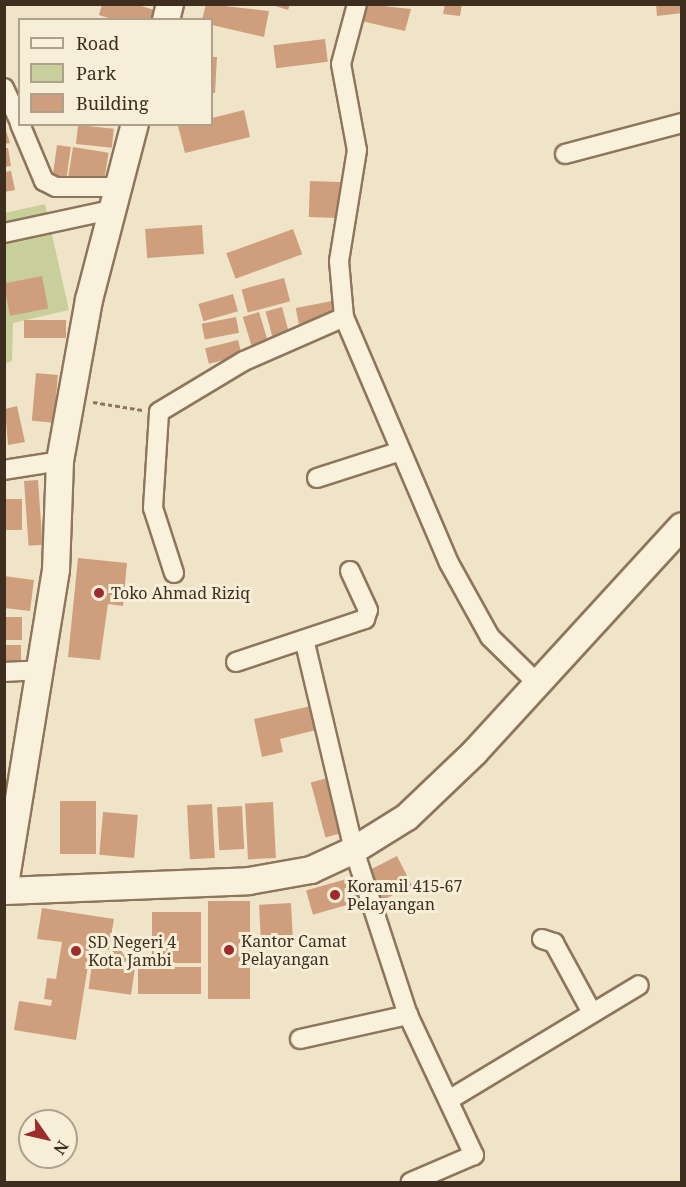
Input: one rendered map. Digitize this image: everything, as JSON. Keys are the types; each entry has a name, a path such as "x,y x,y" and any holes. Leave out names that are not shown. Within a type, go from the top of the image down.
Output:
{"main road":[{"path":"134,126 114,198 60,461 59,541 56,570 4,891 249,881 311,870 354,850 407,817 538,684 681,526"}],"street":[{"path":"357,4 341,64 357,150 339,261 344,317 398,452 490,637 538,684"},
{"path":"4,88 18,120"},
{"path":"564,154 681,123"},
{"path":"21,126 44,181 56,187 114,198"},
{"path":"4,233 114,198"},
{"path":"174,573 153,508 159,412 244,361 344,317"},
{"path":"317,478 398,452"},
{"path":"4,470 60,461"},
{"path":"237,662 305,643 368,616 350,570"},
{"path":"305,643 354,850 408,1015 452,1098 474,1155 460,1175 411,1182"},
{"path":"4,672 40,670"},
{"path":"542,939 554,943 591,1011"},
{"path":"452,1098 591,1011 639,985"},
{"path":"300,1039 408,1015"}],"path":[{"path":"72,398 159,412"}],"green space":[{"path":"45,204 69,310 13,323 12,361 5,364 5,213"}],"building":[{"path":"102,4 135,4 154,10 152,18 108,18 99,15"},
{"path":"206,4 269,11 264,37 213,25 213,18 202,18"},
{"path":"269,4 290,4 288,10"},
{"path":"364,4 411,9 405,31 361,21"},
{"path":"445,4 462,4 460,16 443,14"},
{"path":"656,4 682,4 682,13 657,16"},
{"path":"325,39 328,62 276,68 273,45"},
{"path":"213,57 217,57 215,93 213,93"},
{"path":"244,110 250,137 185,153 178,126 213,126 213,118"},
{"path":"4,124 10,143 4,144"},
{"path":"78,126 114,129 112,148 76,144"},
{"path":"57,145 71,147 66,180 52,178"},
{"path":"73,147 109,153 103,185 68,180"},
{"path":"4,148 8,148 11,166 4,167"},
{"path":"11,171 15,190 4,192 4,172"},
{"path":"310,181 340,182 339,218 309,217"},
{"path":"202,225 204,254 147,258 145,229"},
{"path":"293,229 302,254 236,279 226,253"},
{"path":"42,276 48,308 10,316 4,283"},
{"path":"284,278 290,301 248,313 241,289"},
{"path":"233,294 238,311 203,321 198,304"},
{"path":"332,301 335,317 299,324 296,308"},
{"path":"282,307 289,334 273,338 266,311"},
{"path":"259,312 269,345 253,349 243,317"},
{"path":"236,317 239,333 205,339 202,324"},
{"path":"24,320 66,320 66,338 24,338"},
{"path":"238,340 242,356 209,364 205,348"},
{"path":"36,373 58,375 54,423 32,421"},
{"path":"17,406 25,442 8,445 5,409"},
{"path":"38,480 43,545 29,546 24,481"},
{"path":"4,499 22,499 22,530 4,530"},
{"path":"78,558 127,563 123,606 108,604 100,660 68,657"},
{"path":"4,576 34,580 30,611 4,608"},
{"path":"4,617 22,617 22,640 4,640"},
{"path":"4,645 21,645 21,662 4,662"},
{"path":"311,706 316,730 280,739 283,752 262,757 254,719"},
{"path":"331,777 346,832 325,837 311,782"},
{"path":"60,801 96,801 96,854 60,854"},
{"path":"273,802 276,858 248,859 245,803"},
{"path":"212,804 215,858 190,859 187,805"},
{"path":"242,806 244,849 219,850 217,807"},
{"path":"103,812 138,815 134,858 99,855"},
{"path":"397,856 412,885 382,901 367,871"},
{"name":"Koramil 415-67 Pelayangan","path":"357,876 364,900 313,915 306,891"},
{"name":"Kantor Camat Pelayangan","path":"208,901 250,901 250,999 208,999"},
{"path":"291,903 293,938 261,940 259,905"},
{"path":"42,908 114,919 109,950 91,947 76,1040 14,1030 19,1001 51,1006 52,1000 44,999 47,978 56,979 62,942 37,939"},
{"path":"152,912 201,912 201,963 152,963"},
{"path":"113,942 134,943 133,962 112,961"},
{"path":"92,964 135,970 131,995 89,989"},
{"path":"138,967 201,967 201,994 138,994"}],"place":[{"name":"Toko Ahmad Riziq","path":"99,593"},
{"name":"Koramil 415-67 Pelayangan","path":"335,895"},
{"name":"Kantor Camat Pelayangan","path":"229,950"},
{"name":"SD Negeri 4 Kota Jambi","path":"76,951"}]}
